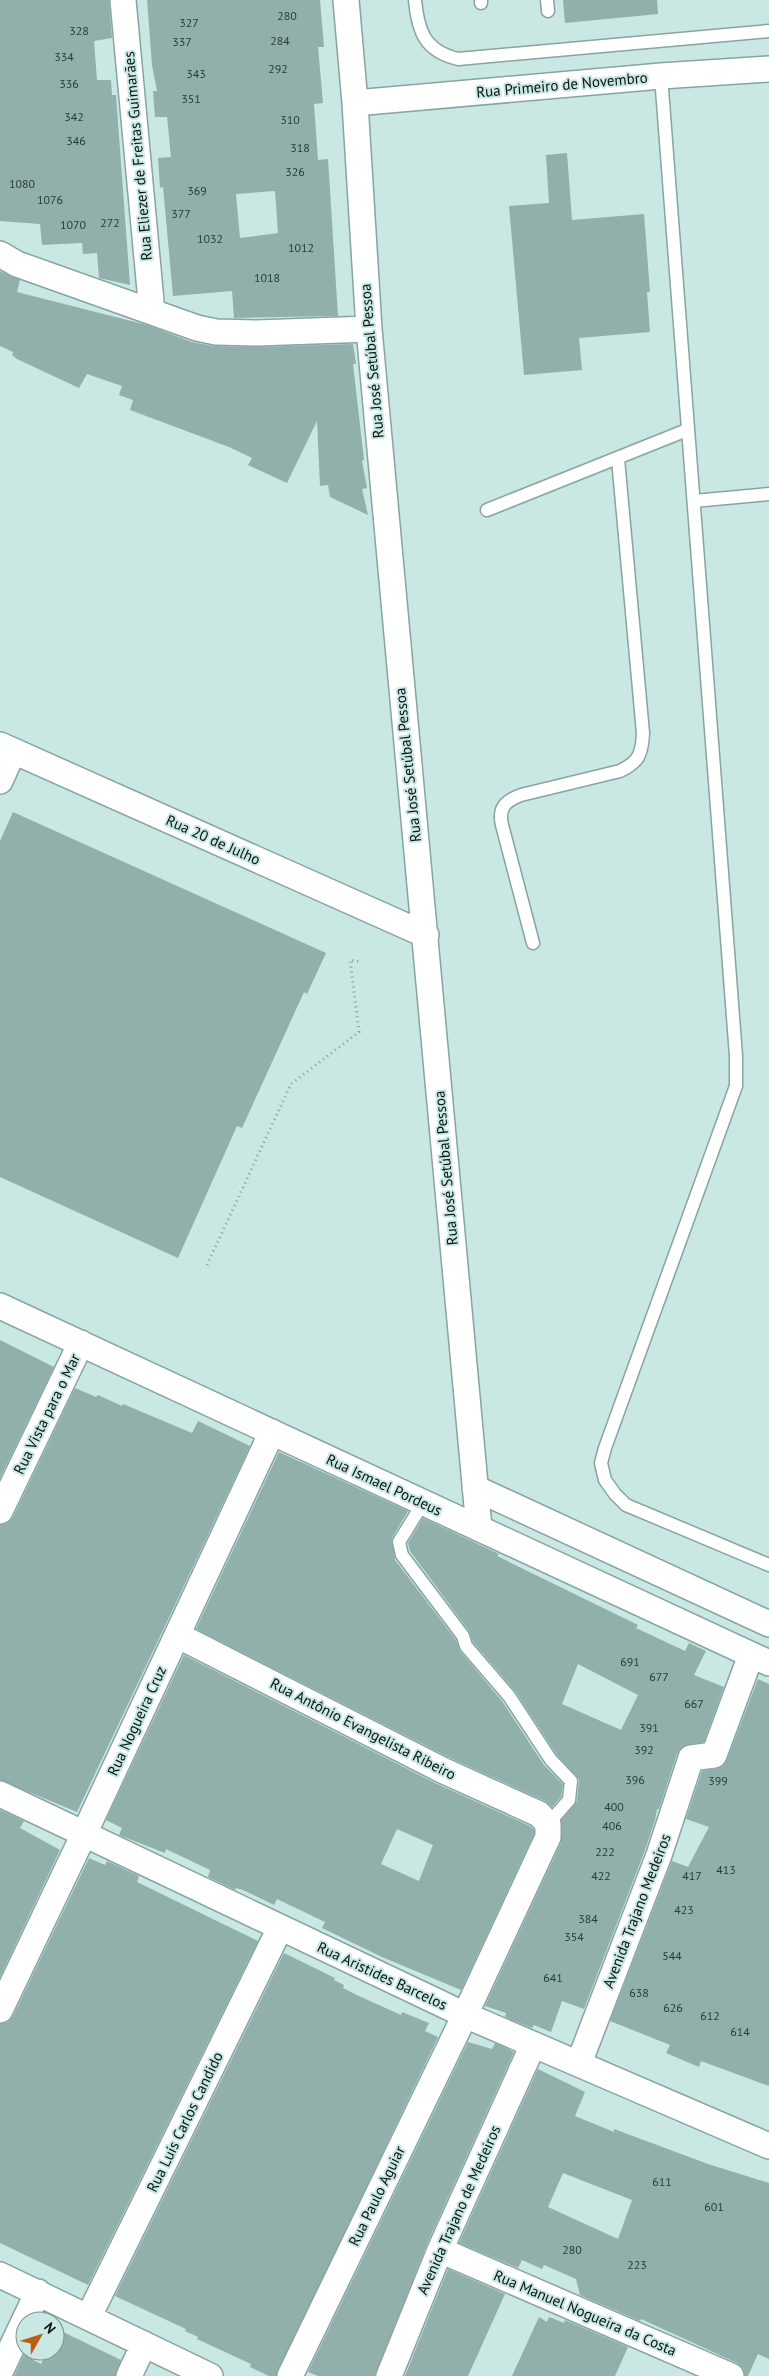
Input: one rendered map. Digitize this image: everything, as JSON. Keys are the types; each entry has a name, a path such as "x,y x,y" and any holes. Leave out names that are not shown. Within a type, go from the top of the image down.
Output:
{"street":[{"name":"Rua Eliezer de Freitas Guimarães","path":"124,0 152,312"},
{"name":"Rua José Setúbal Pessoa","path":"346,0 355,103 369,328 406,751 426,935 479,1528"},
{"name":"Rua Primeiro de Novembro","path":"355,103 660,76 769,69"},
{"path":"0,254 17,264 181,324 216,332 257,333 369,328"},
{"path":"0,781 7,749"},
{"name":"Rua 20 de Julho","path":"7,749 426,935"},
{"name":"Rua Ismael Pordeus","path":"0,1306 760,1659"},
{"name":"Rua Vista para o Mar","path":"0,1511 81,1343"},
{"name":"Rua Nogueira Cruz","path":"0,2010 272,1432"},
{"path":"475,1488 769,1624"},
{"name":"Rua Antônio Evangelista Ribeiro","path":"176,1635 442,1770 539,1814 548,1824"},
{"name":"Avenida Trajano Medeiros","path":"579,2063 659,1855 691,1758 714,1755 760,1659"},
{"name":"Rua Aristides Barcelos","path":"0,1794 465,2015 533,2046 579,2063 769,2146"},
{"name":"Rua Paulo Aguiar","path":"290,2376 465,2015 548,1837 548,1824"},
{"name":"Rua Luís Carlos Candido","path":"89,2316 280,1928"},
{"name":"Avenida Trajano de Medeiros","path":"389,2376 440,2250 533,2046"},
{"name":"Rua Manuel Nogueira da Costa","path":"440,2250 731,2376"},
{"path":"0,2274 210,2376"},
{"path":"0,2372 38,2292"},
{"path":"129,2376 144,2344"}],"lane":[{"path":"414,0 418,25 429,45 442,55 458,58 769,31"},
{"path":"660,76 736,1056 736,1086 620,1403 601,1463 605,1480 615,1494 626,1504 769,1565"},
{"path":"487,510 687,430"},
{"path":"533,943 502,825 500,816 502,807 509,800 521,795 620,771 633,764 642,746 643,733 618,459"},
{"path":"694,501 769,494"},
{"path":"423,1503 400,1542 402,1555 463,1636 466,1646 509,1696 551,1760 571,1781 569,1800 548,1824"}],"path":[{"path":"207,1265 291,1084 359,1032 350,960 362,962"}],"building":[{"path":"0,0 109,0 112,38 94,41 97,80 111,80 112,95 116,95 130,285 99,278 97,253 83,254 82,243 42,245 40,224 0,221"},
{"path":"147,0 320,0 324,47 318,47 323,103 314,104 318,160 328,159 338,316 234,318 232,291 173,296 163,187 160,188 158,158 171,157 167,117 155,117 153,91 157,91 152,65","holes":["275,191 278,233 240,238 236,194"]},
{"path":"563,0 657,0 658,14 565,23"},
{"path":"567,153 572,220 644,214 650,292 647,292 650,332 579,338 582,370 524,375 509,206 549,203 546,155"},
{"path":"0,271 20,280 17,292 147,325 192,342 213,346 257,347 353,344 356,364 353,364 364,460 362,461 367,488 362,489 368,515 330,497 328,485 320,486 317,421 287,483 248,465 252,458 229,447 130,410 133,400 119,395 122,386 87,374 79,388 17,359 12,355 13,352 0,346"},
{"path":"13,812 326,953 307,994 304,992 242,1128 237,1126 178,1258 0,1177 0,841"},
{"path":"0,1340 54,1367 0,1478"},
{"path":"75,1388 96,1397 98,1395 122,1406 123,1404 192,1433 198,1421 250,1446 77,1812 0,1780 0,1525 8,1523 13,1517"},
{"path":"279,1452 408,1511 392,1538 395,1560 456,1640 460,1651 502,1701 544,1765 563,1784 561,1797 552,1807 545,1801 448,1757 196,1629"},
{"path":"423,1518 499,1554 497,1556 638,1625 636,1628 685,1651 689,1643 706,1651 694,1675 724,1687 704,1742 682,1747 677,1754 659,1809 657,1809 645,1850 584,2009 562,2001 551,2032 534,2025 532,2028 505,2017 506,2013 485,2006 561,1843 561,1821 577,1801 579,1779 557,1755 515,1691 473,1642 469,1631 410,1551 408,1543","holes":["578,1664 638,1695 621,1730 562,1704"]},
{"path":"184,1655 435,1783 530,1826 534,1830 534,1834 461,1990 382,1957 322,1928 325,1922 277,1899 274,1905 243,1890 236,1888 235,1890 208,1877 210,1870 166,1849 165,1853 119,1835 122,1828 106,1820","holes":["397,1829 433,1845 419,1881 381,1864"]},
{"path":"758,1679 769,1684 769,2086 701,2061 699,2067 666,2053 670,2045 610,2021 672,1861 688,1867 709,1827 686,1819 702,1771 723,1766 727,1760"},
{"path":"0,1810 24,1821 20,1828 60,1850 0,1977"},
{"path":"89,1858 105,1865 107,1861 139,1876 137,1882 258,1941 88,2285 0,2243 0,2024 8,2022 13,2016"},
{"path":"284,1953 335,1978 334,1980 344,1985 343,1988 359,1996 401,2015 402,2012 429,2023 425,2031 438,2037 276,2376 269,2376 250,2367 251,2364 197,2339 198,2337 185,2331 186,2329 115,2296"},
{"path":"468,2042 492,2049 495,2043 514,2052 427,2244 375,2376 318,2376 308,2372"},
{"path":"538,2069 585,2092 575,2116 614,2132 614,2129 708,2164 769,2183 769,2359 758,2354 748,2376 745,2376 743,2368 737,2363 641,2319 640,2321 580,2295 576,2279 544,2265 542,2269 522,2260 518,2268 459,2243","holes":["563,2173 632,2200 618,2239 548,2207"]},
{"path":"448,2269 505,2294 468,2376 405,2376"},
{"path":"539,2317 547,2322 549,2317 564,2323 565,2320 628,2347 615,2376 512,2376"},
{"path":"65,2333 121,2360 115,2376 14,2376 21,2361 35,2361 41,2364 43,2361 65,2361"}]}
